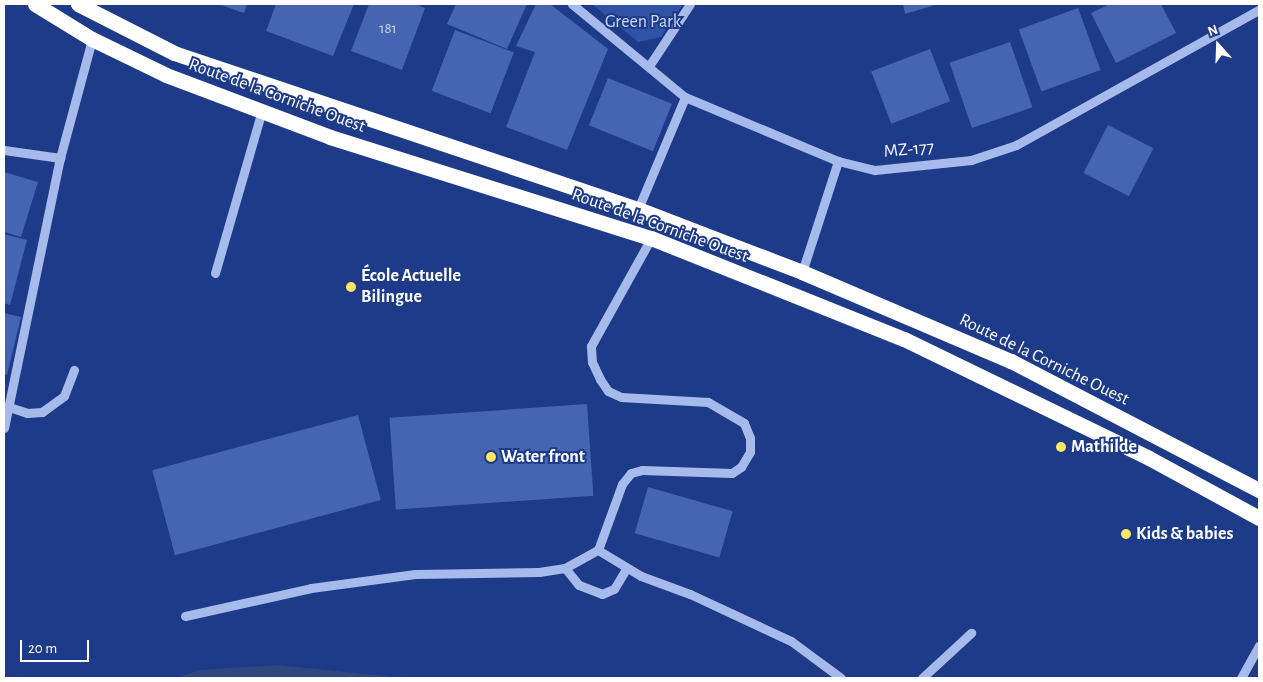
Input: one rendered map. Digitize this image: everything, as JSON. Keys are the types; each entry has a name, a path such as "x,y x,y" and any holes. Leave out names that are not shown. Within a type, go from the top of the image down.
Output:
{"highway":[{"name":"Route de la Corniche Ouest","path":"35,4 92,39 166,75 262,110 330,138 651,238 904,339 982,374 1150,458 1259,518"},
{"name":"Route de la Corniche Ouest","path":"78,4 174,53 638,208 802,272 1011,361 1259,490"}],"street":[{"name":"MZ-177","path":"572,4 685,97 838,162 875,170 971,160 1016,145 1259,10"},
{"path":"649,66 690,4"},
{"path":"4,428 9,407 8,396 60,158 92,39"},
{"path":"638,208 685,97"},
{"path":"215,273 262,110"},
{"path":"4,150 60,158"},
{"path":"802,272 838,162"},
{"path":"185,616 311,588 415,574 539,572 565,568 598,550 622,484 631,473 642,470 732,473 741,467 750,452 750,438 744,423 708,402 621,397 608,391 596,370 591,346 651,238"},
{"path":"9,407 27,413 42,412 64,396 74,370"},
{"path":"598,550 626,569 690,594 791,641 841,678"},
{"path":"565,568 579,585 602,594 614,589 626,569"},
{"path":"922,678 971,633"},
{"path":"1241,678 1259,646"}],"green space":[{"name":"Green Park","path":"592,4 683,4 661,37 638,42"}],"shaded area":[{"path":"277,665 404,678 177,678 200,670"}],"building":[{"path":"218,4 247,4 244,13"},
{"path":"276,4 354,4 333,56 266,31"},
{"path":"369,4 415,4 425,8 402,70 351,51"},
{"path":"456,4 527,4 507,49 447,24"},
{"path":"536,4 550,4 608,49 567,150 506,127 535,52 516,46"},
{"path":"903,4 938,4 905,14"},
{"path":"1110,4 1161,4 1176,33 1116,63 1091,13"},
{"path":"1078,8 1101,70 1041,92 1019,30"},
{"path":"455,30 514,53 491,113 432,91"},
{"path":"1010,42 1032,107 972,128 949,63"},
{"path":"930,49 950,101 891,124 871,72"},
{"path":"608,78 672,104 653,151 589,125"},
{"path":"1108,125 1153,148 1129,196 1083,173"},
{"path":"4,172 38,182 21,237 4,232"},
{"path":"4,234 27,240 10,305 4,303"},
{"path":"4,313 21,317 7,375 4,374"},
{"name":"Water front","path":"587,404 593,496 396,510 389,418"},
{"path":"358,415 381,500 175,555 152,470"},
{"path":"648,487 733,511 719,557 635,533"}],"place":[{"name":"École Actuelle Bilingue","path":"351,287"},
{"name":"Mathilde","path":"1061,447"},
{"name":"Water front","path":"491,457"},
{"name":"Kids & babies","path":"1126,534"}]}
